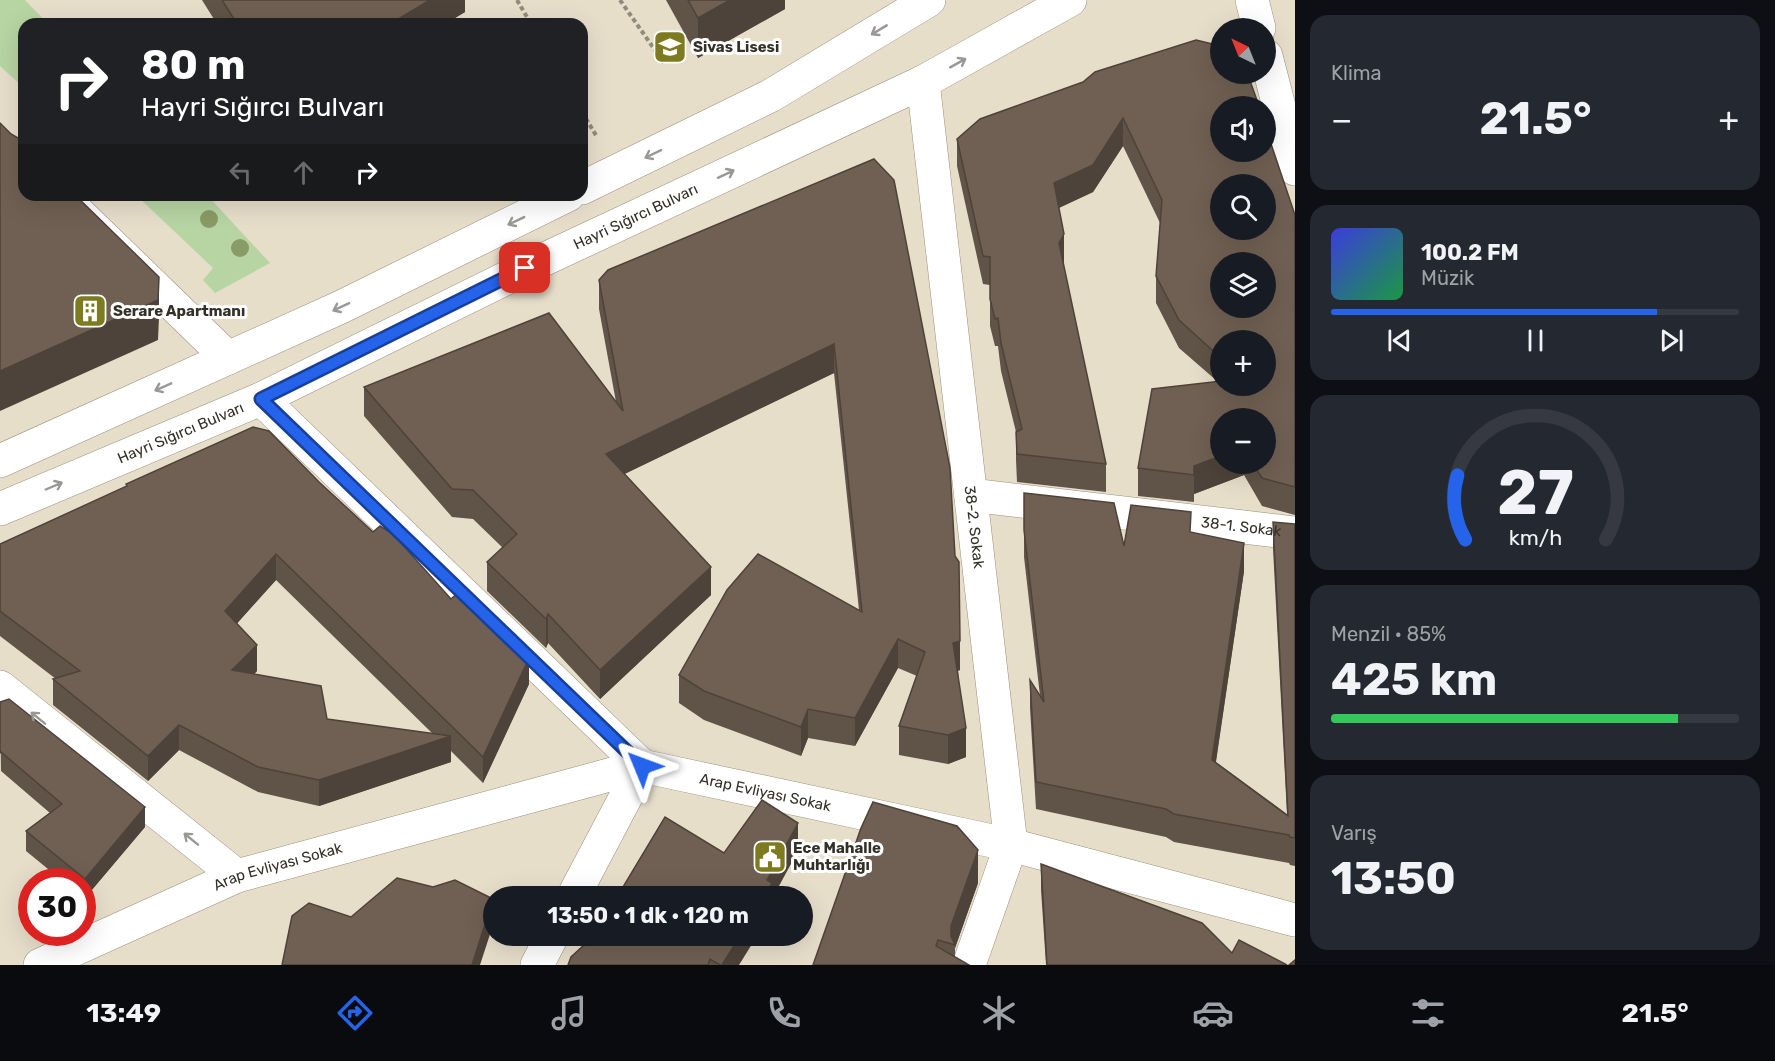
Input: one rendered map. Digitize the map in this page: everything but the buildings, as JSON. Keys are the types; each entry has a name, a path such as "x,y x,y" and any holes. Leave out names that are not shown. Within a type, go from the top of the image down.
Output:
{"street":[{"path":"588,185 770,96 929,0"},
{"name":"Hayri Sığırcı Bulvarı","path":"0,509 261,399 545,258 923,82 1070,0"},
{"path":"1252,0 1256,18"},
{"name":"38-2. Sokak","path":"923,82 1011,845 969,965"},
{"path":"1273,84 1295,169"},
{"path":"66,201 228,358"},
{"path":"0,461 341,306 556,201"},
{"path":"261,399 642,766 579,886"},
{"name":"38-1. Sokak","path":"971,495 1295,533"},
{"path":"0,687 237,876"},
{"name":"Arap Evliyası Sokak","path":"40,965 237,876 642,766 1011,845 1295,920"},
{"path":"537,965 547,946"}],"path":[{"path":"517,0 528,18"},
{"path":"620,0 664,63"}],"green space":[{"path":"0,0 25,0 42,18 18,18 18,82 0,66"},
{"path":"142,201 213,201 270,263 215,293 203,280 213,268"}],"place":[{"name":"Sivas Lisesi","path":"670,47"},
{"name":"Serare Apartmanı","path":"90,311"},
{"name":"Ece Mahalle Muhtarlığı","path":"770,857"}],"route":[{"path":"525,268 261,399 642,766"}]}
